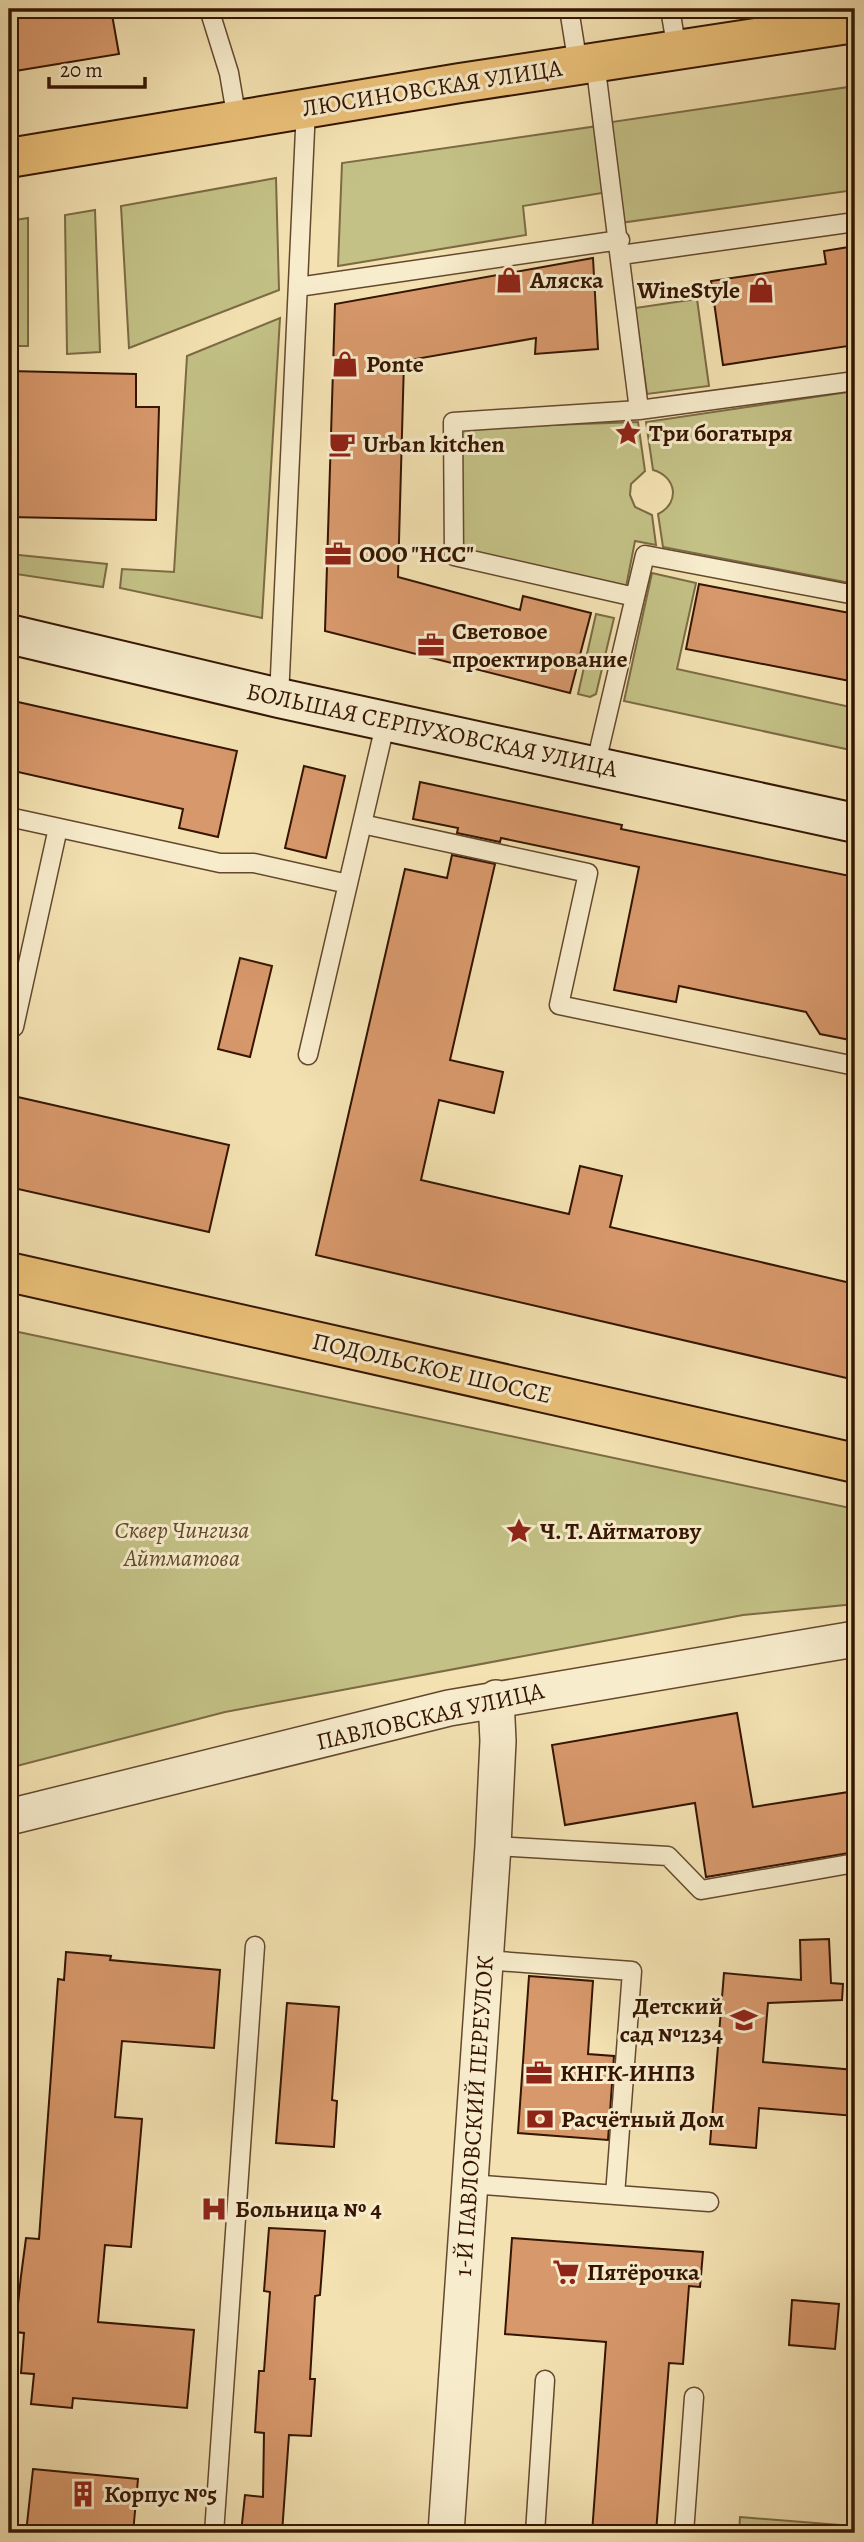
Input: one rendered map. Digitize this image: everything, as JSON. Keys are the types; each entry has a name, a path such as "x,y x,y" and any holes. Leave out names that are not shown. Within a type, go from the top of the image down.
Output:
{"main road":[{"name":"ЛЮСИНОВСКАЯ УЛИЦА","path":"9,158 677,50 774,22 855,23"},
{"name":"ПОДОЛЬСКОЕ ШОССЕ","path":"9,1272 855,1463"}],"street":[{"name":"БОЛЬШАЯ СЕРПУХОВСКАЯ УЛИЦА","path":"9,634 279,698 855,823"},
{"name":"ПАВЛОВСКАЯ УЛИЦА","path":"9,1817 496,1698 855,1639"},
{"name":"1-Й ПАВЛОВСКИЙ ПЕРЕУЛОК","path":"446,2533 493,1846 498,1741 496,1698"}],"lane":[{"path":"209,9 229,73 237,120"},
{"path":"569,9 586,64 620,248 639,410"},
{"path":"670,9 677,50"},
{"path":"279,698 306,108"},
{"path":"298,287 855,222"},
{"path":"635,597 454,556 453,422 639,410 855,381"},
{"path":"595,767 645,555 855,595"},
{"path":"308,1055 386,721"},
{"path":"9,817 220,863 254,863 348,884"},
{"path":"362,824 587,873 559,1005 855,1066"},
{"path":"9,1026 14,1027 58,828"},
{"path":"493,1846 668,1856 701,1890 855,1863"},
{"path":"214,2533 255,1946"},
{"path":"485,1960 632,1971 615,2195"},
{"path":"470,2184 709,2202"},
{"path":"535,2533 545,2380"},
{"path":"684,2533 694,2397"}],"green space":[{"path":"855,86 855,190 620,223 605,123"},
{"path":"598,126 608,192 523,206 526,235 338,266 342,163"},
{"path":"276,178 279,290 129,348 121,206"},
{"path":"95,210 100,352 67,354 65,215"},
{"path":"28,218 28,346 9,346 9,221"},
{"path":"697,299 709,386 647,394 635,308"},
{"path":"280,318 262,618 120,588 122,569 174,572 187,356"},
{"path":"855,391 855,584 663,547 658,514 670,503 673,490 667,478 653,470 646,422"},
{"path":"638,422 645,471 631,484 630,495 635,507 652,515 656,545 635,541 626,587 459,550 460,428"},
{"path":"9,554 107,564 103,587 9,573"},
{"path":"652,573 696,583 677,669 855,708 855,751 624,701"},
{"path":"596,614 614,618 596,694 590,697 578,694"},
{"name":"Сквер Чингиза Айтматова","path":"9,1330 855,1509 855,1604 743,1615 225,1712 9,1768"},
{"path":"740,2517 852,2526 851,2533 739,2533"}],"building":[{"path":"9,9 111,9 119,54 9,72"},
{"path":"855,246 855,345 723,365 711,281 826,264 824,251"},
{"path":"593,258 598,349 535,354 536,338 404,361 398,577 520,610 523,596 591,613 570,693 325,631 335,304"},
{"path":"9,371 136,374 136,407 159,407 156,520 9,517"},
{"path":"699,584 855,614 855,682 686,649"},
{"path":"9,700 237,751 218,837 179,828 183,809 9,770"},
{"path":"304,766 345,776 326,858 285,848"},
{"path":"420,782 622,825 621,829 855,877 855,1041 820,1034 806,1012 679,986 676,1002 614,990 639,867 501,838 500,842 457,833 458,828 413,819"},
{"path":"452,855 495,864 450,1060 503,1072 494,1113 439,1100 421,1180 569,1214 580,1166 622,1176 610,1227 855,1284 855,1380 316,1255 405,869 447,878"},
{"path":"240,958 272,966 250,1057 218,1049"},
{"path":"9,1095 229,1145 209,1232 9,1187"},
{"path":"737,1713 753,1807 855,1791 855,1827 851,1828 855,1852 706,1877 695,1803 565,1825 552,1745"},
{"name":"Детский сад №1234","path":"829,1939 831,1983 843,1984 842,2000 768,2003 763,2062 855,2070 855,2116 759,2108 756,2148 710,2144 724,1973 801,1980 800,1940"},
{"path":"66,1952 111,1956 110,1960 220,1970 214,2048 122,2041 115,2117 142,2119 131,2247 105,2245 98,2322 194,2330 187,2408 73,2398 72,2408 31,2404 34,2374 21,2373 24,2333 15,2332 26,2238 39,2239 58,1979 64,1980"},
{"path":"529,1976 593,1981 588,2054 614,2056 608,2140 518,2133"},
{"path":"287,2003 339,2007 332,2100 337,2101 334,2147 276,2143"},
{"path":"269,2228 325,2231 320,2295 315,2296 310,2379 315,2379 311,2436 289,2435 282,2533 241,2533 245,2495 263,2497 264,2433 255,2432 259,2371 264,2371 270,2292 264,2291"},
{"path":"512,2238 703,2252 700,2287 689,2286 683,2364 669,2363 656,2533 592,2533 606,2342 505,2334"},
{"path":"792,2300 839,2304 835,2349 789,2345"},
{"name":"Корпус №5","path":"33,2469 138,2479 133,2533 26,2533"}],"place":[{"name":"Аляска","path":"509,280"},
{"name":"WineStyle","path":"761,290"},
{"name":"Ponte","path":"345,364"},
{"name":"Три богатыря","path":"628,433"},
{"name":"Urban kitchen","path":"342,444"},
{"name":"ООО \"НСС\"","path":"338,554"},
{"name":"Световое проектирование","path":"431,645"},
{"name":"Ч. Т. Айтматову","path":"519,1531"},
{"name":"Детский сад №1234","path":"744,2020"},
{"name":"КНГК-ИНПЗ","path":"539,2073"},
{"name":"Расчётный Дом","path":"540,2119"},
{"name":"Больница № 4","path":"214,2209"},
{"name":"Пятёрочка","path":"566,2272"},
{"name":"Корпус №5","path":"83,2494"}]}
